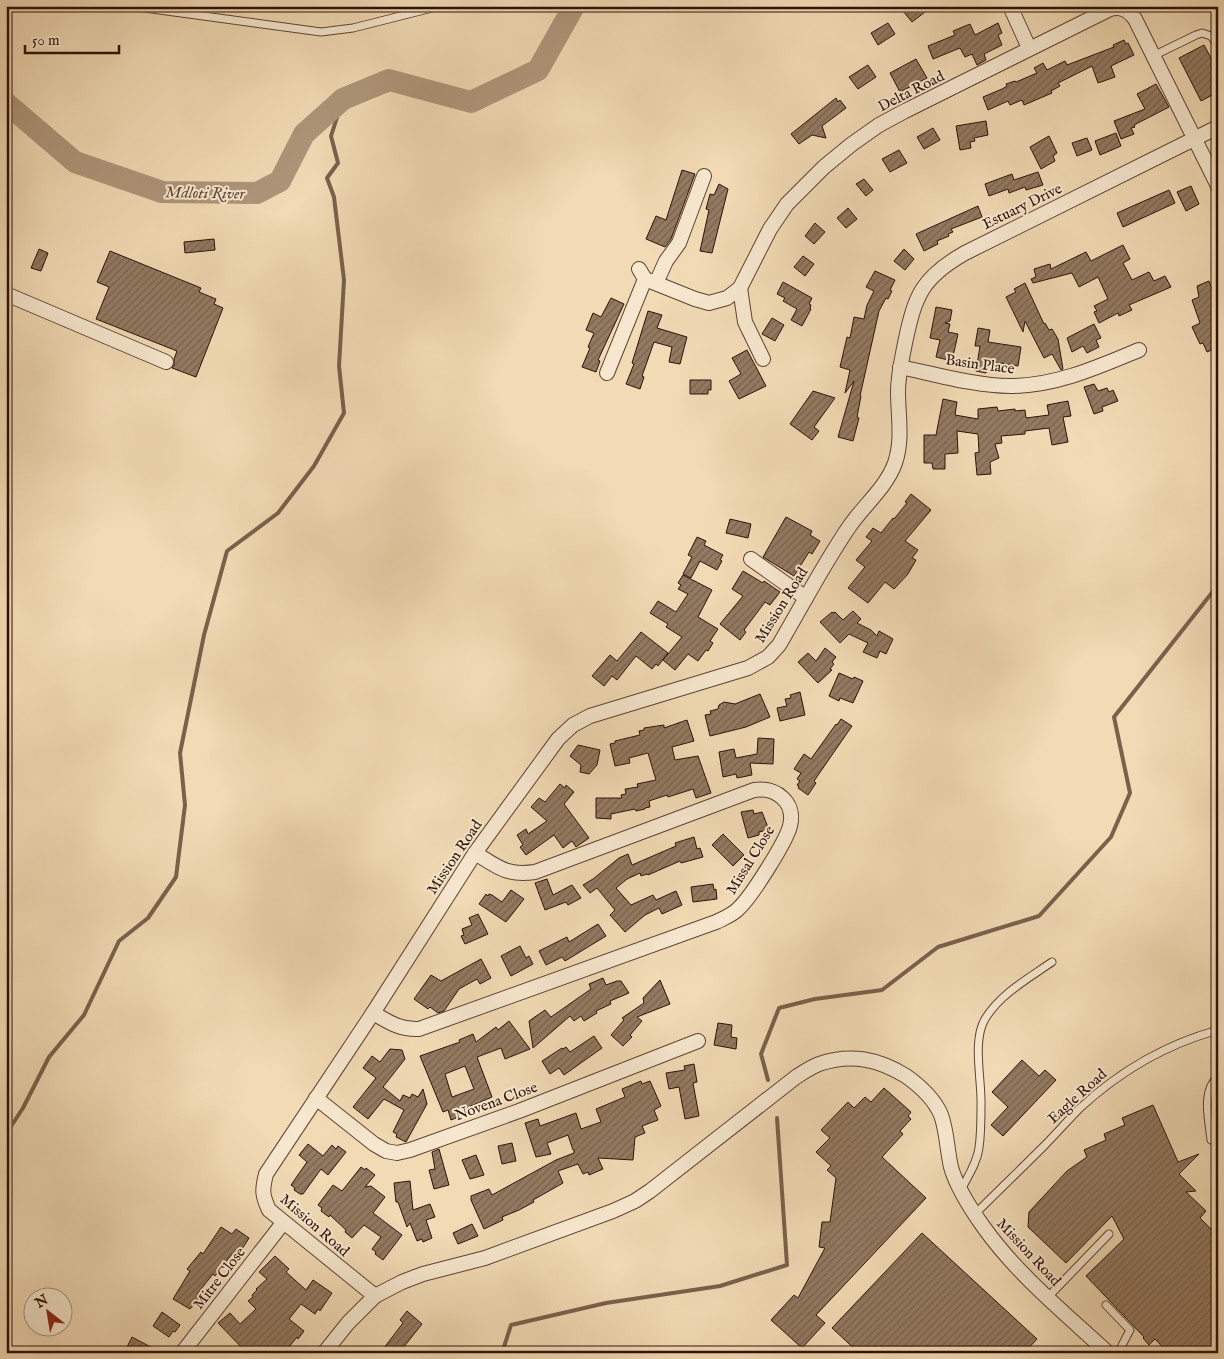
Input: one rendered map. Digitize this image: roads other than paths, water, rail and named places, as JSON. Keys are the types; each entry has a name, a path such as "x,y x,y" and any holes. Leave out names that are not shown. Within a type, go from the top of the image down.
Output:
{"street":[{"path":"1010,6 1029,48"},
{"name":"Delta Road","path":"740,288 770,229 787,204 824,167 852,144 879,125 1110,8 1117,7 1130,12 1218,186"},
{"name":"Estuary Drive","path":"900,367 915,301 924,284 937,271 965,253 1218,127"},
{"path":"607,373 647,277 662,268 679,243 704,176"},
{"path":"647,277 695,299 709,303 727,298 740,288 745,322 763,359"},
{"path":"6,294 166,362"},
{"name":"Basin Place","path":"900,367 983,383 1009,386 1025,385 1061,379 1139,350"},
{"name":"Mission Road","path":"900,367 898,392 899,445 890,474 849,527 779,645 768,657 748,668 590,716 573,725 558,739 475,853 373,1013 266,1174 263,1199 269,1210 283,1223 375,1296 423,1274 485,1258 613,1211 635,1201 796,1077 819,1064 847,1058 871,1060 892,1068 917,1083 932,1099 941,1115 951,1167 961,1190 975,1214 1005,1254 1108,1353"},
{"path":"752,559 806,598"},
{"name":"Missal Close","path":"373,1013 397,1027 407,1030 426,1028 729,916 749,896 783,843 790,826 791,815 788,805 777,793 769,790 754,790 534,872 514,874 475,853"},
{"name":"Novena Close","path":"316,1098 374,1144 386,1151 397,1153 519,1111 698,1041"},
{"name":"Mitre Close","path":"182,1353 283,1223"},
{"path":"324,1353 348,1322 375,1296"}],"lane":[{"path":"130,6 321,32 353,28 440,6"},
{"path":"1153,56 1202,33 1211,36 1218,46"},
{"path":"961,1190 977,1158 979,1146 981,1105 979,1053 981,1028 984,1020 994,1007 1025,981 1052,962"},
{"name":"Eagle Road","path":"975,1214 1081,1108 1107,1086 1165,1049 1191,1037 1218,1030"},
{"path":"1211,1140 1208,1095 1211,1084 1218,1077"},
{"path":"1048,1297 1109,1234"},
{"path":"1106,1305 1130,1330 1118,1353"}],"waterway":[{"name":"Mdloti River","path":"6,103 75,162 162,192 257,193 280,181 304,134 343,99 389,80 471,102 538,70 574,6"},
{"path":"6,1134 23,1108 49,1057 84,1015 119,941 148,918 176,877 185,805 180,753 204,635 227,551 278,513 314,466 344,413 339,366 344,280 334,197 327,178 338,163 331,136 343,99"},
{"path":"768,1080 761,1054 779,1008 815,999 882,990 938,947 1039,916 1111,837 1130,793 1114,717 1218,585"},
{"path":"502,1353 511,1325 606,1303 720,1286 787,1265 777,1118"}]}
